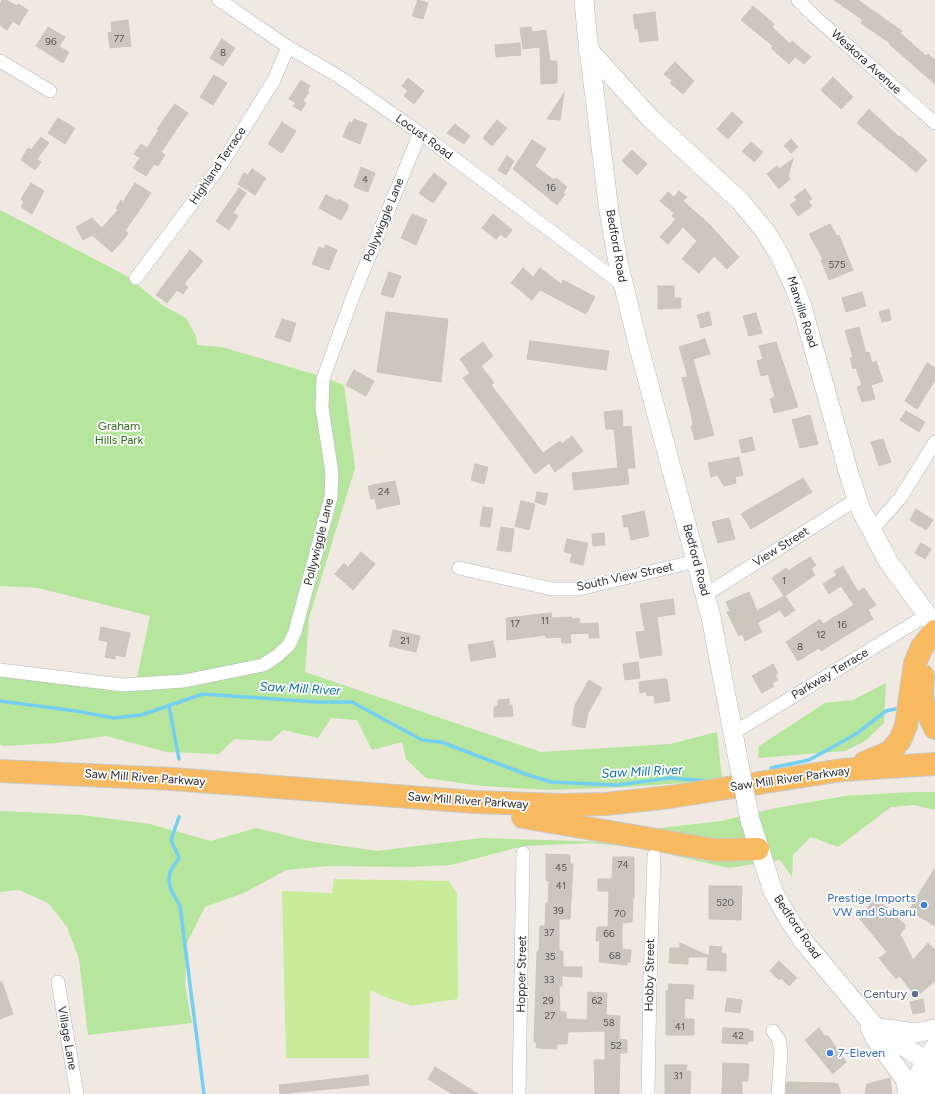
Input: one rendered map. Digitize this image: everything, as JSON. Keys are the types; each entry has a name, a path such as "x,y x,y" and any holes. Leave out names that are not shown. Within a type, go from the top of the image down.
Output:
{"highway":[{"path":"842,770 890,752 900,740 906,726 916,663 932,624"},
{"path":"935,652 926,668 922,685 924,705 935,728"},
{"name":"Saw Mill River Parkway","path":"0,771 172,779 475,802 562,805 606,804 655,798 842,770 935,764"},
{"name":"Saw Mill River Parkway","path":"0,784 174,792 523,818 639,813 826,785 935,777"},
{"path":"523,818 715,850 758,849"}],"main road":[{"name":"Bedford Road","path":"584,0 588,48 609,211 623,284 718,645 738,759 750,820 758,849 772,891 788,918 817,958 872,1024 933,1062"},
{"name":"Manville Road","path":"588,48 650,118 741,202 761,226 776,248 790,275 800,302 857,499 871,531 896,573 932,624"},
{"path":"908,1094 905,1079 875,1038 872,1024 916,1033 935,1029"},
{"path":"911,1094 916,1080 933,1062"},
{"path":"926,1094 933,1062"}],"street":[{"name":"Locust Road","path":"219,0 288,47 338,76 420,133 623,284"},
{"name":"Weskora Avenue","path":"798,0 814,16 935,123"},
{"name":"Highland Terrace","path":"136,278 221,165 274,80 288,47"},
{"path":"0,61 50,91"},
{"name":"Pollywiggle Lane","path":"0,670 123,685 184,681 263,665 277,656 289,645 297,625 331,497 332,473 322,408 323,380 353,296 420,133"},
{"path":"871,531 902,497 935,442"},
{"name":"View Street","path":"705,595 857,499"},
{"name":"South View Street","path":"459,568 552,589 579,589 696,561"},
{"name":"Parkway Terrace","path":"733,732 932,624"},
{"name":"Hopper Street","path":"519,1094 523,853"},
{"name":"Hobby Street","path":"648,1094 650,967 654,856"},
{"name":"Village Lane","path":"58,982 77,1094"},
{"path":"773,1031 778,1040 781,1052 778,1094"}],"green space":[{"name":"Graham Hills Park","path":"0,210 127,276 162,305 186,318 196,336 197,345 222,347 317,375 344,385 355,468 309,618 305,672 541,752 670,744 717,732 722,780 629,787 548,790 482,786 426,778 406,759 402,742 372,750 357,720 331,718 318,738 283,730 271,741 234,739 219,754 167,752 106,736 56,743 0,745 0,668 136,682 150,616 38,588 0,586"},
{"path":"886,683 884,723 865,741 845,751 758,758 759,746 825,703 853,700"},
{"path":"935,792 935,810 914,805 891,807 838,847 811,837 793,855 792,877 780,860 729,868 646,849 593,843 524,846 451,865 408,867 328,866 286,870 246,892 205,907 187,943 185,986 192,1023 88,1035 79,959 67,927 48,903 19,890 0,892 0,811 82,815 150,824 211,841 256,828 309,841 377,851 482,838 637,843 660,828 721,821 776,808 845,796"},
{"path":"334,879 449,881 457,894 458,999 412,1006 382,996 370,990 369,1058 286,1058 282,891 332,893"}],"building":[{"path":"2,0 6,0 17,6 18,4 28,10 19,25 13,21 7,30 0,25 0,4"},
{"path":"418,0 428,3 423,19 412,16"},
{"path":"834,0 858,0 902,31 900,33 926,56 928,54 935,60 935,84 889,44 890,43 861,23 863,20"},
{"path":"753,6 774,24 772,27 790,44 792,41 811,57 804,64 795,57 789,64 771,48 773,46 741,20"},
{"path":"655,12 658,40 640,42 638,29 635,29 633,15"},
{"path":"128,20 131,46 110,48 108,33 112,32 111,22"},
{"path":"48,27 65,37 59,47 69,52 63,63 36,46"},
{"path":"531,27 532,32 546,30 550,61 557,61 557,83 541,84 540,47 523,49 520,28"},
{"path":"222,39 235,48 223,66 210,58"},
{"path":"520,43 521,55 496,57 495,45"},
{"path":"675,62 694,81 683,94 670,83 672,81 664,74"},
{"path":"214,75 227,83 213,105 200,97"},
{"path":"833,77 853,97 841,109 821,90"},
{"path":"408,78 424,91 414,104 404,96 408,91 402,86"},
{"path":"301,80 310,86 307,91 309,92 303,101 306,103 301,111 293,106 296,103 289,99"},
{"path":"564,93 560,120 547,119"},
{"path":"175,104 188,113 161,152 165,155 158,166 154,164 146,176 133,168 140,158 134,154 141,144 147,148 159,130 157,129"},
{"path":"869,109 899,137 900,136 927,160 916,172 857,123"},
{"path":"732,112 743,122 728,139 717,129"},
{"path":"58,118 75,128 65,144 48,133"},
{"path":"354,119 367,124 360,144 343,137 349,122 352,123"},
{"path":"497,120 507,128 492,146 483,138"},
{"path":"282,122 296,131 282,153 268,144"},
{"path":"455,124 470,136 464,144 447,133"},
{"path":"41,137 49,143 37,159 41,162 35,170 21,160 28,148 31,150"},
{"path":"791,139 798,147 791,153 784,146"},
{"path":"532,140 546,149 535,166 554,180 556,178 567,187 563,193 565,194 557,205 513,169"},
{"path":"751,142 763,152 754,162 742,151"},
{"path":"632,150 647,164 637,175 622,161"},
{"path":"507,156 514,161 506,175 498,170"},
{"path":"793,159 788,176 790,179 779,189 767,174 777,166 779,169"},
{"path":"361,167 375,173 368,192 354,187"},
{"path":"252,169 266,178 255,195 238,184 244,173 248,175"},
{"path":"434,173 447,183 433,203 419,193"},
{"path":"31,183 44,191 32,214 21,207 24,202 21,199"},
{"path":"135,183 151,193 125,231 128,233 125,238 112,252 92,235 83,240 76,227 92,218 102,228 118,210 116,208 121,200 123,202"},
{"path":"239,188 246,193 233,213 238,216 229,230 216,221"},
{"path":"805,189 812,199 808,201 812,206 798,216 790,205 797,200 794,197"},
{"path":"679,191 687,197 683,201 709,224 739,257 727,269 714,256 699,273 682,259 697,241 683,227 668,244 660,237 676,219 672,216 674,213 660,201 668,192 674,197"},
{"path":"326,195 338,201 339,199 348,204 348,208 341,220 319,208"},
{"path":"412,214 427,220 416,245 401,238"},
{"path":"493,214 512,230 506,238 500,234 496,239 482,228"},
{"path":"830,224 837,236 839,235 853,270 829,280 821,260 823,259 809,234"},
{"path":"326,245 337,250 329,270 312,264 319,247 324,249"},
{"path":"190,250 203,261 184,284 188,287 183,294 177,290 167,303 156,295"},
{"path":"523,268 533,277 540,268 561,284 563,280 595,297 586,314 540,290 532,300 511,283"},
{"path":"389,272 401,276 393,298 381,294"},
{"path":"658,286 674,286 674,298 681,298 681,308 658,309"},
{"path":"862,292 866,306 846,312 842,298"},
{"path":"889,309 891,320 882,322 879,312"},
{"path":"386,312 448,319 441,382 377,372"},
{"path":"709,312 712,325 701,328 697,315"},
{"path":"756,313 762,333 749,336 743,316"},
{"path":"282,319 296,323 290,342 275,337"},
{"path":"859,327 866,353 869,352 872,363 876,361 883,381 871,385 875,399 862,402 857,387 862,385 856,368 853,369 850,358 853,357 845,331"},
{"path":"705,339 710,354 693,359 714,435 695,440 691,426 693,425 691,413 682,378 688,377 679,347"},
{"path":"530,341 609,351 606,370 527,359"},
{"path":"483,342 493,356 481,366 494,383 491,385 543,453 560,441 562,444 572,436 583,451 555,472 549,463 535,474 463,378 470,373 460,359"},
{"path":"776,342 798,407 774,413 770,399 775,397 768,374 761,376 757,361 763,359 759,346"},
{"path":"927,363 935,368 935,380 917,409 905,401"},
{"path":"354,370 374,381 366,396 346,385"},
{"path":"622,410 623,427 631,426 635,468 627,468 629,484 574,490 572,473 618,468 614,429 606,429 604,412"},
{"path":"906,411 925,422 919,432 900,420"},
{"path":"810,415 818,444 800,448 792,420"},
{"path":"752,437 755,450 742,453 739,440"},
{"path":"883,439 891,462 879,466 871,442"},
{"path":"739,457 743,475 735,477 736,483 724,486 717,475 711,477 708,463"},
{"path":"475,464 488,467 484,484 471,480"},
{"path":"803,478 812,492 751,529 741,514"},
{"path":"395,481 400,504 377,509 375,498 371,499 368,486"},
{"path":"537,492 548,494 545,505 535,502"},
{"path":"521,501 535,504 529,530 515,526"},
{"path":"483,507 493,508 490,527 480,526"},
{"path":"916,509 933,520 926,530 910,520"},
{"path":"644,511 649,536 631,540 628,526 624,527 622,516"},
{"path":"729,518 735,539 718,543 712,522"},
{"path":"501,527 514,529 511,552 497,550"},
{"path":"604,533 605,545 593,546 592,534"},
{"path":"567,539 588,543 583,565 570,562 572,554 564,552"},
{"path":"921,543 931,549 925,559 915,553"},
{"path":"361,552 375,564 353,590 335,574 344,563 348,567"},
{"path":"810,557 816,565 811,569 815,575 785,596 795,610 785,617 780,610 757,623 762,632 745,641 742,634 739,636 727,612 730,611 726,602 749,592 757,611 784,596 772,578 786,568 788,571"},
{"path":"843,566 858,592 864,588 876,605 868,610 873,619 821,651 819,648 798,661 786,642 820,619 823,624 854,605 841,586 829,594 823,584 837,575 834,571"},
{"path":"673,599 675,614 657,617 662,655 640,658 636,632 645,631 640,604"},
{"path":"551,613 552,618 579,618 580,624 598,623 599,638 589,638 589,633 570,634 571,643 562,643 561,637 546,638 545,635 507,640 506,618"},
{"path":"101,627 130,633 125,657 115,655 115,659 105,657 108,642 99,640"},
{"path":"393,630 420,636 416,652 389,646"},
{"path":"493,641 496,657 471,661 468,645"},
{"path":"638,662 640,678 625,680 623,664"},
{"path":"773,664 778,673 775,675 778,680 772,683 774,686 762,693 752,676"},
{"path":"667,679 670,701 655,703 654,695 647,696 646,692 640,693 639,682"},
{"path":"589,680 602,688 588,713 585,728 572,725 575,705"},
{"path":"509,699 509,705 512,705 513,716 494,717 494,707 498,706 498,700"},
{"path":"546,854 570,855 570,864 573,864 570,919 559,919 559,951 563,951 563,967 582,967 582,977 562,976 562,986 559,986 560,1012 566,1012 566,1019 587,1020 588,992 607,993 606,1015 620,1016 619,1039 627,1040 627,1053 620,1053 619,1094 595,1094 594,1060 605,1060 605,1031 568,1032 567,1044 557,1044 557,1049 537,1048 536,1042 534,1042 537,951 539,951 540,926 545,926 546,903 548,904 549,881 546,880"},
{"path":"613,857 634,857 634,898 632,922 622,923 622,949 631,950 630,962 627,962 627,965 599,962 600,941 596,941 597,927 608,927 609,891 598,891 598,879 612,879"},
{"name":"Prestige Imports VW and Subaru","path":"935,868 935,926 909,910"},
{"path":"709,886 742,886 741,920 709,919"},
{"path":"875,897 905,925 905,928 900,934 913,960 928,943 935,950 935,981 916,997 900,976 896,979 879,958 887,952 860,919"},
{"path":"680,943 709,956 710,946 722,947 721,953 726,954 726,971 707,970 708,957 688,957 688,964 669,963 670,948 680,948"},
{"path":"779,961 797,978 789,986 781,978 779,980 770,971"},
{"path":"0,982 2,982 13,1014 0,1019"},
{"path":"669,984 694,985 693,999 685,998 684,1019 694,1019 694,1035 666,1035 666,991 668,991"},
{"path":"727,998 742,1000 740,1013 725,1011"},
{"path":"923,999 925,1012 913,1014 910,1002"},
{"path":"723,1028 749,1029 749,1031 753,1031 753,1041 748,1041 748,1044 722,1043"},
{"path":"819,1028 825,1036 828,1036 846,1062 833,1074 805,1040"},
{"path":"723,1063 749,1064 748,1081 742,1081 742,1094 722,1094"},
{"path":"665,1065 687,1065 686,1071 691,1071 690,1094 665,1094"},
{"path":"435,1067 478,1094 452,1094 428,1079"},
{"path":"368,1075 369,1085 280,1094 279,1085"},
{"path":"890,1078 892,1094 865,1094 867,1084"},
{"path":"787,1082 834,1083 838,1084 841,1094 786,1094"}],"waterway":[{"name":"Saw Mill River","path":"0,701 76,711 114,718 141,715 203,694 317,702 352,702 422,740 441,742 528,775 551,782 617,785 670,778 708,781"},
{"path":"169,706 179,759"},
{"name":"Saw Mill River","path":"771,768 809,760 856,734 886,711 900,708"},
{"path":"179,817 171,840 179,858 170,872 169,880 171,890 180,906 204,1094"}],"place":[{"name":"Prestige Imports VW and Subaru","path":"924,905"},
{"name":"Century","path":"915,994"},
{"name":"7-Eleven","path":"830,1053"}]}
